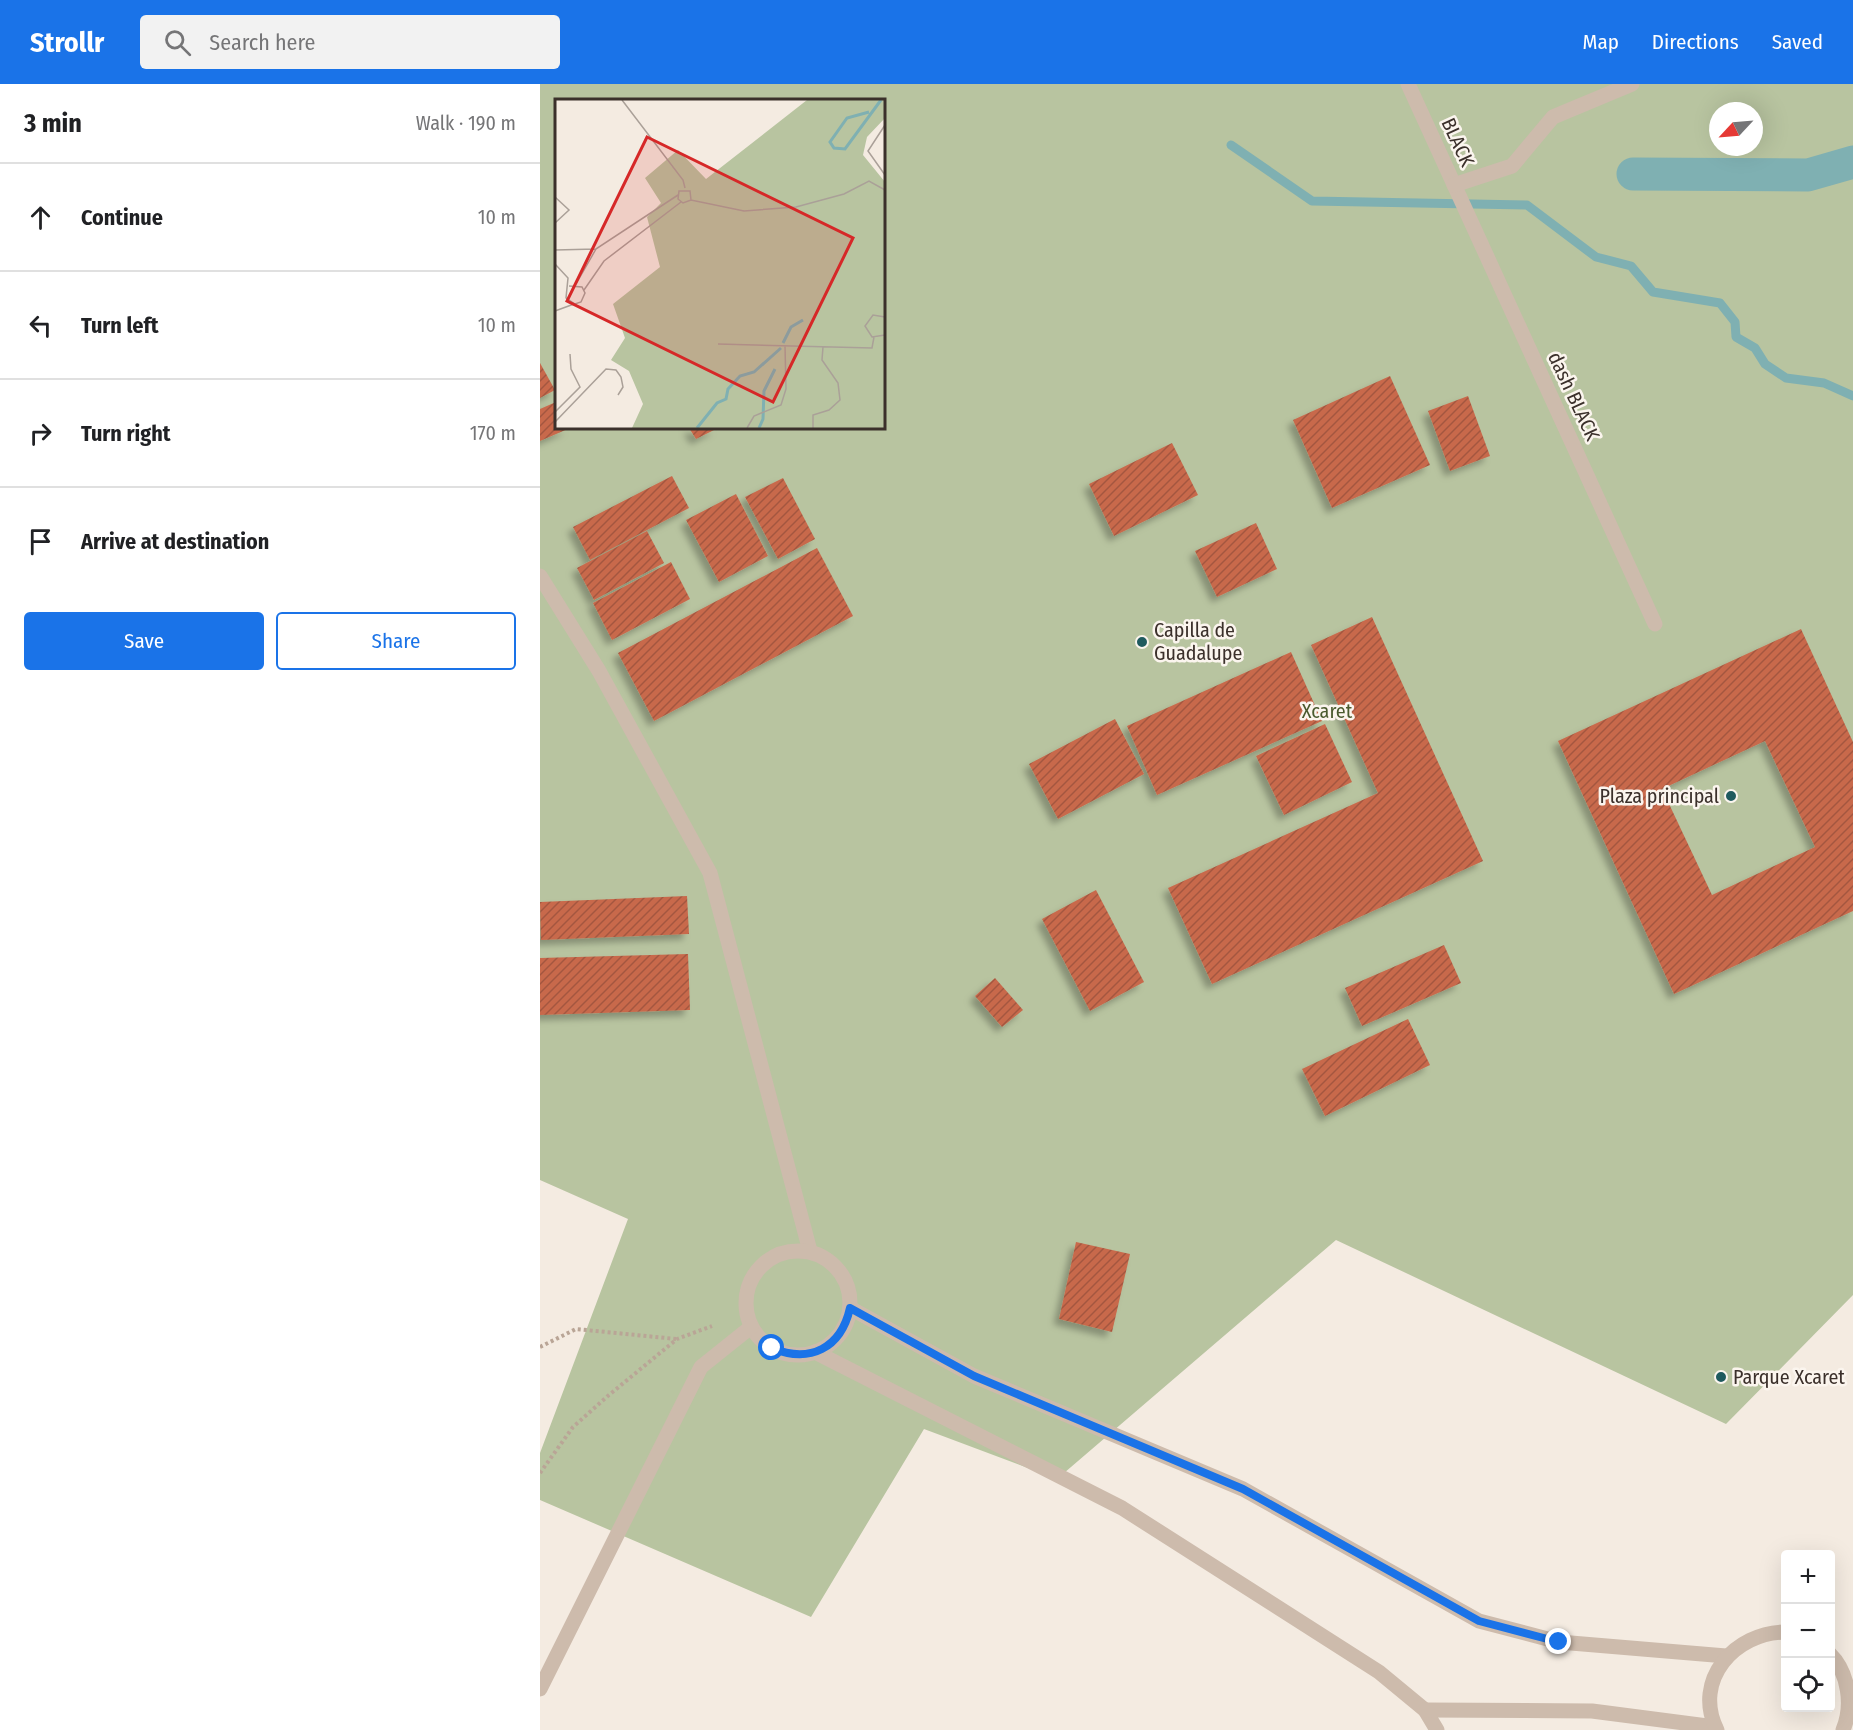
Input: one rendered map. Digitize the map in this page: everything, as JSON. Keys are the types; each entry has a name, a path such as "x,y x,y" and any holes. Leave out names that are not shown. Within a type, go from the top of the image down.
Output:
{"street":[{"name":"BLACK","path":"1408,84 1454,185"},
{"path":"1454,185 1512,165 1553,117 1632,84"},
{"name":"dash BLACK","path":"1454,185 1655,624"},
{"path":"540,576 599,671 710,873 810,1251"},
{"path":"815,1353 839,1335 847,1322 850,1308 844,1278 836,1266 810,1251 780,1253 756,1270 749,1283 749,1320 760,1339 786,1354 815,1353 1122,1508 1379,1672 1425,1710 1437,1730"},
{"path":"850,1308 974,1376 1243,1489 1479,1621 1559,1642 1726,1656"},
{"path":"540,1689 701,1367 749,1320"},
{"path":"1425,1710 1592,1711 1716,1729 1710,1703 1714,1678 1726,1656 1745,1641 1768,1632 1781,1632"},
{"path":"1833,1658 1849,1679 1850,1698 1847,1722 1843,1730"}],"path":[{"path":"540,1347 576,1329 677,1339 749,1320"},
{"path":"540,1473 573,1427 677,1339"}],"green space":[{"name":"Xcaret","path":"540,84 1853,84 1853,1295 1726,1424 1336,1240 1057,1479 924,1429 811,1617 540,1500 540,1453 628,1219 540,1180"}],"building":[{"path":"540,363 555,390 540,398"},
{"path":"1390,376 1430,465 1332,508 1293,420"},
{"path":"1468,396 1490,456 1450,471 1428,411"},
{"path":"555,402 555,429 568,429 540,441 540,409"},
{"path":"690,429 716,429 696,439"},
{"path":"1172,443 1198,495 1114,536 1089,484"},
{"path":"672,476 689,508 590,560 573,527"},
{"path":"783,478 815,539 778,559 745,497"},
{"path":"736,494 768,556 719,582 686,520"},
{"path":"1256,523 1277,569 1217,597 1195,551"},
{"path":"647,531 664,563 594,600 577,568"},
{"path":"817,548 853,616 654,721 618,653"},
{"path":"671,562 690,599 612,640 593,603"},
{"path":"1372,617 1483,861 1212,984 1168,888 1378,793 1311,645"},
{"path":"1801,629 1853,742 1853,911 1674,994 1558,741","holes":["1765,741 1815,847 1712,895 1662,789"]},
{"path":"1291,652 1322,721 1157,795 1127,726"},
{"path":"1115,719 1144,774 1058,819 1029,764"},
{"path":"1325,724 1352,782 1284,815 1256,756"},
{"path":"1096,890 1144,982 1090,1011 1042,919"},
{"path":"687,896 689,934 541,940 540,902"},
{"path":"1444,945 1461,983 1362,1026 1345,988"},
{"path":"688,954 690,1010 540,1015 540,958"},
{"path":"995,978 1023,1010 1002,1027 975,996"},
{"path":"1408,1019 1430,1065 1325,1116 1302,1069"},
{"path":"1076,1242 1130,1254 1112,1332 1059,1319"}],"waterway":[{"path":"1231,145 1312,201 1527,205 1596,257 1631,266 1653,292 1720,303 1735,322 1736,337 1755,348 1765,364 1786,378 1824,383 1853,396"},
{"path":"1633,174 1808,175 1853,162"}],"place":[{"name":"Capilla de Guadalupe","path":"1142,642"},
{"name":"Plaza principal","path":"1731,796"},
{"name":"Parque Xcaret","path":"1721,1377"}],"route":[{"path":"772,1348 786,1354 815,1353 828,1346 839,1335 847,1322 850,1308 974,1376 1243,1489 1479,1621 1559,1642"}]}
